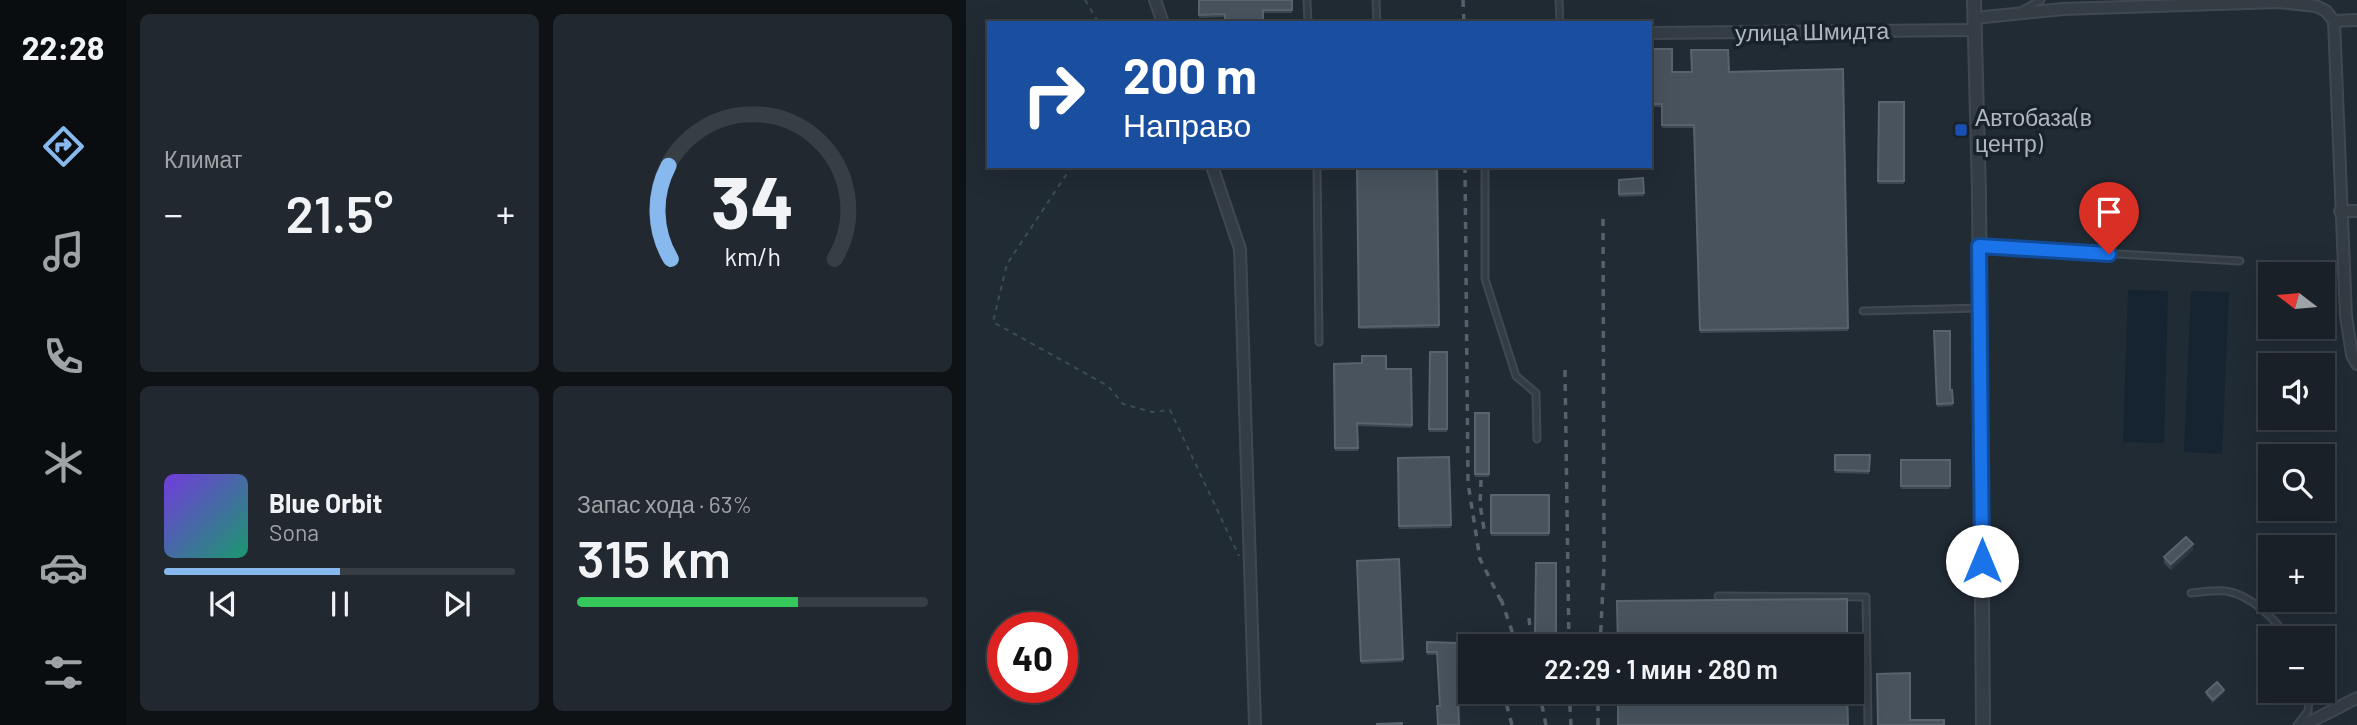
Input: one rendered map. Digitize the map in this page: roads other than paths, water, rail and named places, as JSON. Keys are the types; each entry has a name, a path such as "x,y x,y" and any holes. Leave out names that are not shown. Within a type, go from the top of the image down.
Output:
{"street":[{"path":"1155,0 1162,21"},
{"path":"1974,0 1980,308 1983,725"},
{"name":"улица Шмидта","path":"1652,33 1974,24 2018,13 2278,2 2316,6 2326,11 2334,21"},
{"path":"2357,20 2334,21 2346,316 2353,328 2352,355 2357,364"},
{"path":"1213,168 1240,249 1255,725"},
{"path":"2340,211 2357,211"},
{"path":"2304,725 2357,698"}],"lane":[{"path":"1307,0 1308,21"},
{"path":"1376,0 1377,21"},
{"path":"1559,0 1560,21"},
{"path":"2018,13 2041,0"},
{"path":"1317,168 1319,342"},
{"path":"1485,168 1485,279 1516,376 1536,393 1537,439"},
{"path":"1979,246 2240,261"},
{"path":"1863,311 1980,308"},
{"path":"2191,593 2227,592 2248,601 2280,626"},
{"path":"1718,596 1866,597 1868,725"},
{"path":"2298,725 2308,711 2309,703"}],"water":[{"path":"2128,290 2168,291 2164,443 2123,442"},
{"path":"2191,291 2229,292 2222,454 2184,452"}],"railway":[{"path":"1463,0 1464,21"},
{"path":"1465,168 1468,483 1480,559 1504,607"},
{"path":"1601,634 1604,566 1603,217"},
{"path":"1565,370 1569,634"},
{"path":"1481,480 1480,504 1485,535"},
{"path":"1501,599 1513,634"},
{"path":"1529,618 1531,634"},
{"path":"1506,704 1512,725"},
{"path":"1542,704 1546,725"},
{"path":"1570,704 1571,725"},
{"path":"1598,704 1598,725"}],"place":[{"name":"Автобаза(в центр)","path":"1961,130"}]}
